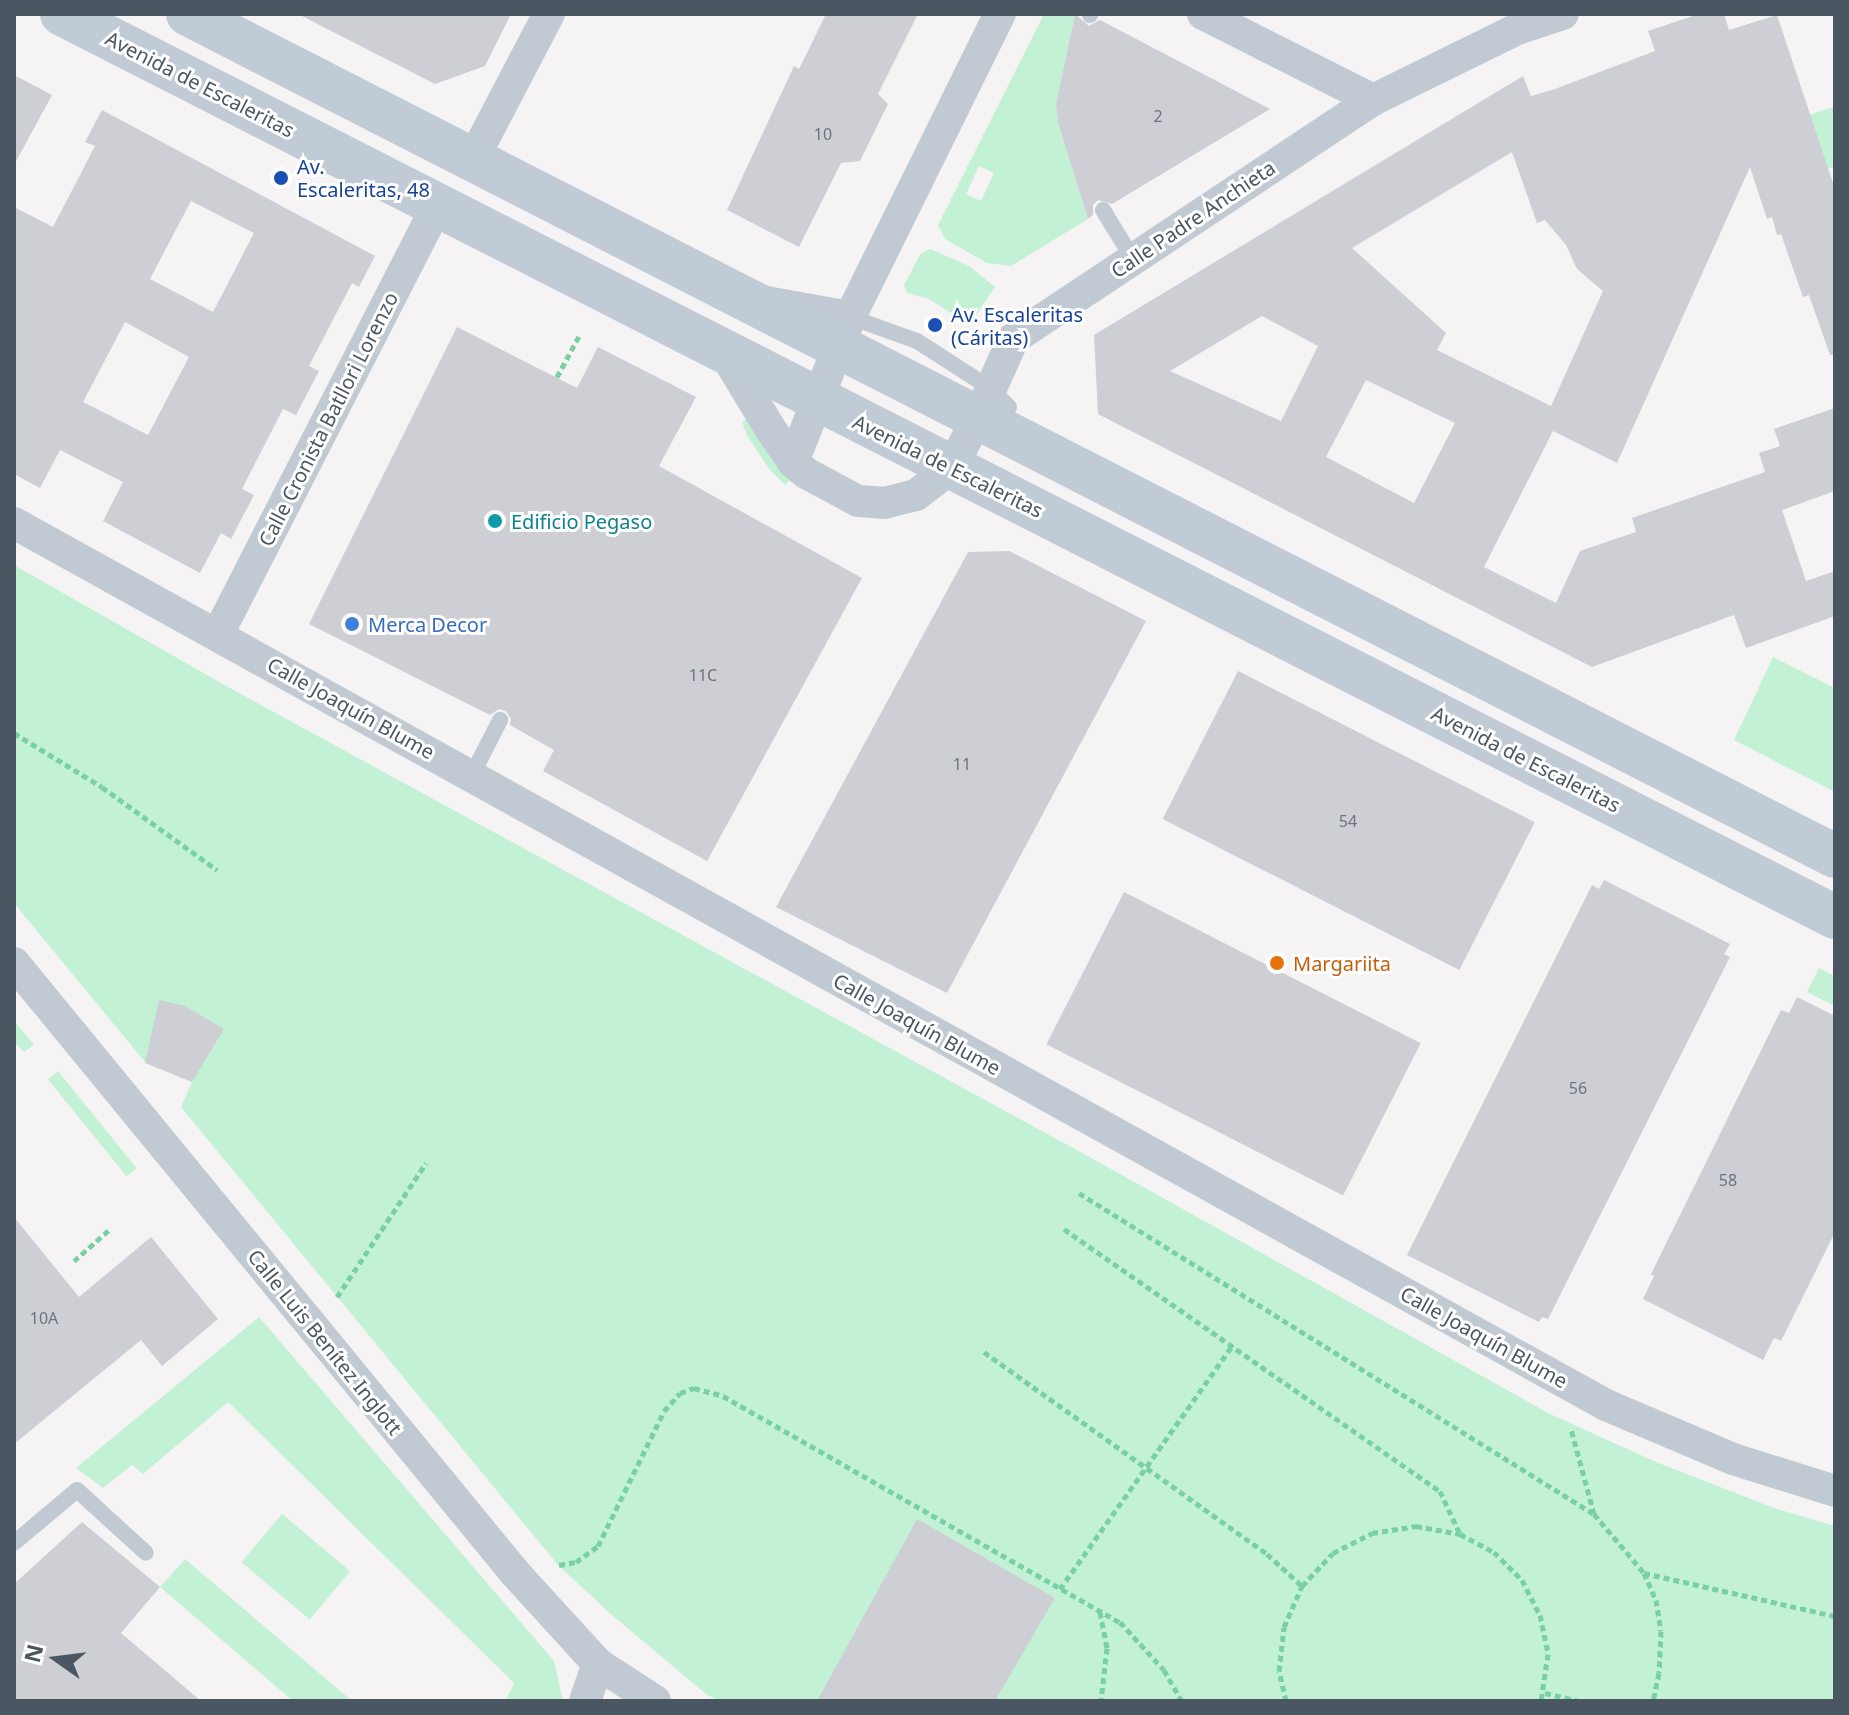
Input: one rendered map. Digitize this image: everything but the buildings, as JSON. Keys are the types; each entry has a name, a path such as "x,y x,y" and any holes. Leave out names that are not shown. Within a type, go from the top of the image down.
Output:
{"street":[{"name":"Avenida de Escaleritas","path":"62,14 1835,917"},
{"path":"188,14 743,299 844,331 992,405 1039,446 1835,856"},
{"path":"472,161 549,14"},
{"path":"793,462 844,331 1000,14"},
{"path":"1203,14 1373,100"},
{"path":"1525,21 1563,14"},
{"name":"Calle Padre Anchieta","path":"992,405 1013,339 1373,100 1525,21"},
{"name":"Calle Cronista Batllori Lorenzo","path":"218,634 438,205"},
{"path":"725,354 793,462 838,493 858,501 884,503 916,495 951,468 992,405"},
{"name":"Calle Joaquín Blume","path":"14,523 1606,1405 1733,1459 1835,1491"},
{"name":"Calle Luis Benítez Inglott","path":"14,963 515,1573 598,1664 655,1701"},
{"path":"585,1701 598,1664"}],"lane":[{"path":"1103,210 1133,259"},
{"path":"472,775 500,720"},
{"path":"14,1543 77,1490 146,1553"}],"path":[{"path":"557,377 579,336"},
{"path":"14,733 102,787 217,870"},
{"path":"337,1297 426,1163"},
{"path":"1079,1193 1594,1514 1644,1573 1656,1600 1661,1631 1659,1673 1653,1701"},
{"path":"74,1261 110,1229"},
{"path":"1064,1229 1440,1491 1460,1534"},
{"path":"1060,1589 1232,1346"},
{"path":"984,1352 1267,1554 1302,1586"},
{"path":"515,1573 576,1562 598,1546 664,1411 680,1393 694,1388 723,1396 1120,1622 1155,1660 1182,1701"},
{"path":"1569,1422 1594,1514"},
{"path":"1286,1701 1279,1671 1284,1627 1302,1586 1333,1553 1372,1533 1416,1526 1460,1534 1494,1552 1522,1580 1540,1615 1548,1654 1545,1693 1541,1701"},
{"path":"1644,1573 1835,1616"},
{"path":"1100,1611 1107,1648 1101,1701"},
{"path":"1545,1693 1581,1701"}],"green space":[{"path":"1044,14 1075,14 1056,104 1058,123 1088,219 1011,266 987,263 945,239 938,225","holes":["979,166 994,173 981,201 966,194"]},
{"path":"1833,107 1835,166 1827,169 1809,115"},
{"path":"930,249 969,266 995,287 972,321 962,320 929,299 907,293 904,285 921,253"},
{"path":"750,417 791,479 785,485 770,470 748,437 742,422"},
{"path":"14,565 237,692 1095,1160 1550,1414 1656,1462 1774,1508 1835,1526 1835,1701 719,1701 706,1694 558,1565 181,1107 192,1082 173,1074 174,1069 145,1062 14,903"},
{"path":"1773,657 1835,688 1835,792 1734,740"},
{"path":"1819,968 1835,976 1835,1006 1807,992"},
{"path":"14,1021 34,1045 24,1052 14,1041"},
{"path":"58,1071 137,1168 127,1176 48,1079"},
{"path":"259,1317 554,1661 563,1701 506,1701 514,1683 228,1402 143,1474 132,1465 103,1488 76,1468"},
{"path":"282,1514 350,1571 310,1619 242,1562"},
{"path":"185,1559 352,1701 293,1701 160,1587"}],"place":[{"name":"Av. Escaleritas, 48","path":"281,178"},
{"name":"Av. Escaleritas (Cáritas)","path":"935,325"},
{"name":"Edificio Pegaso","path":"495,521"},
{"name":"Merca Decor","path":"352,624"},
{"name":"Margariita","path":"1277,963"}]}
